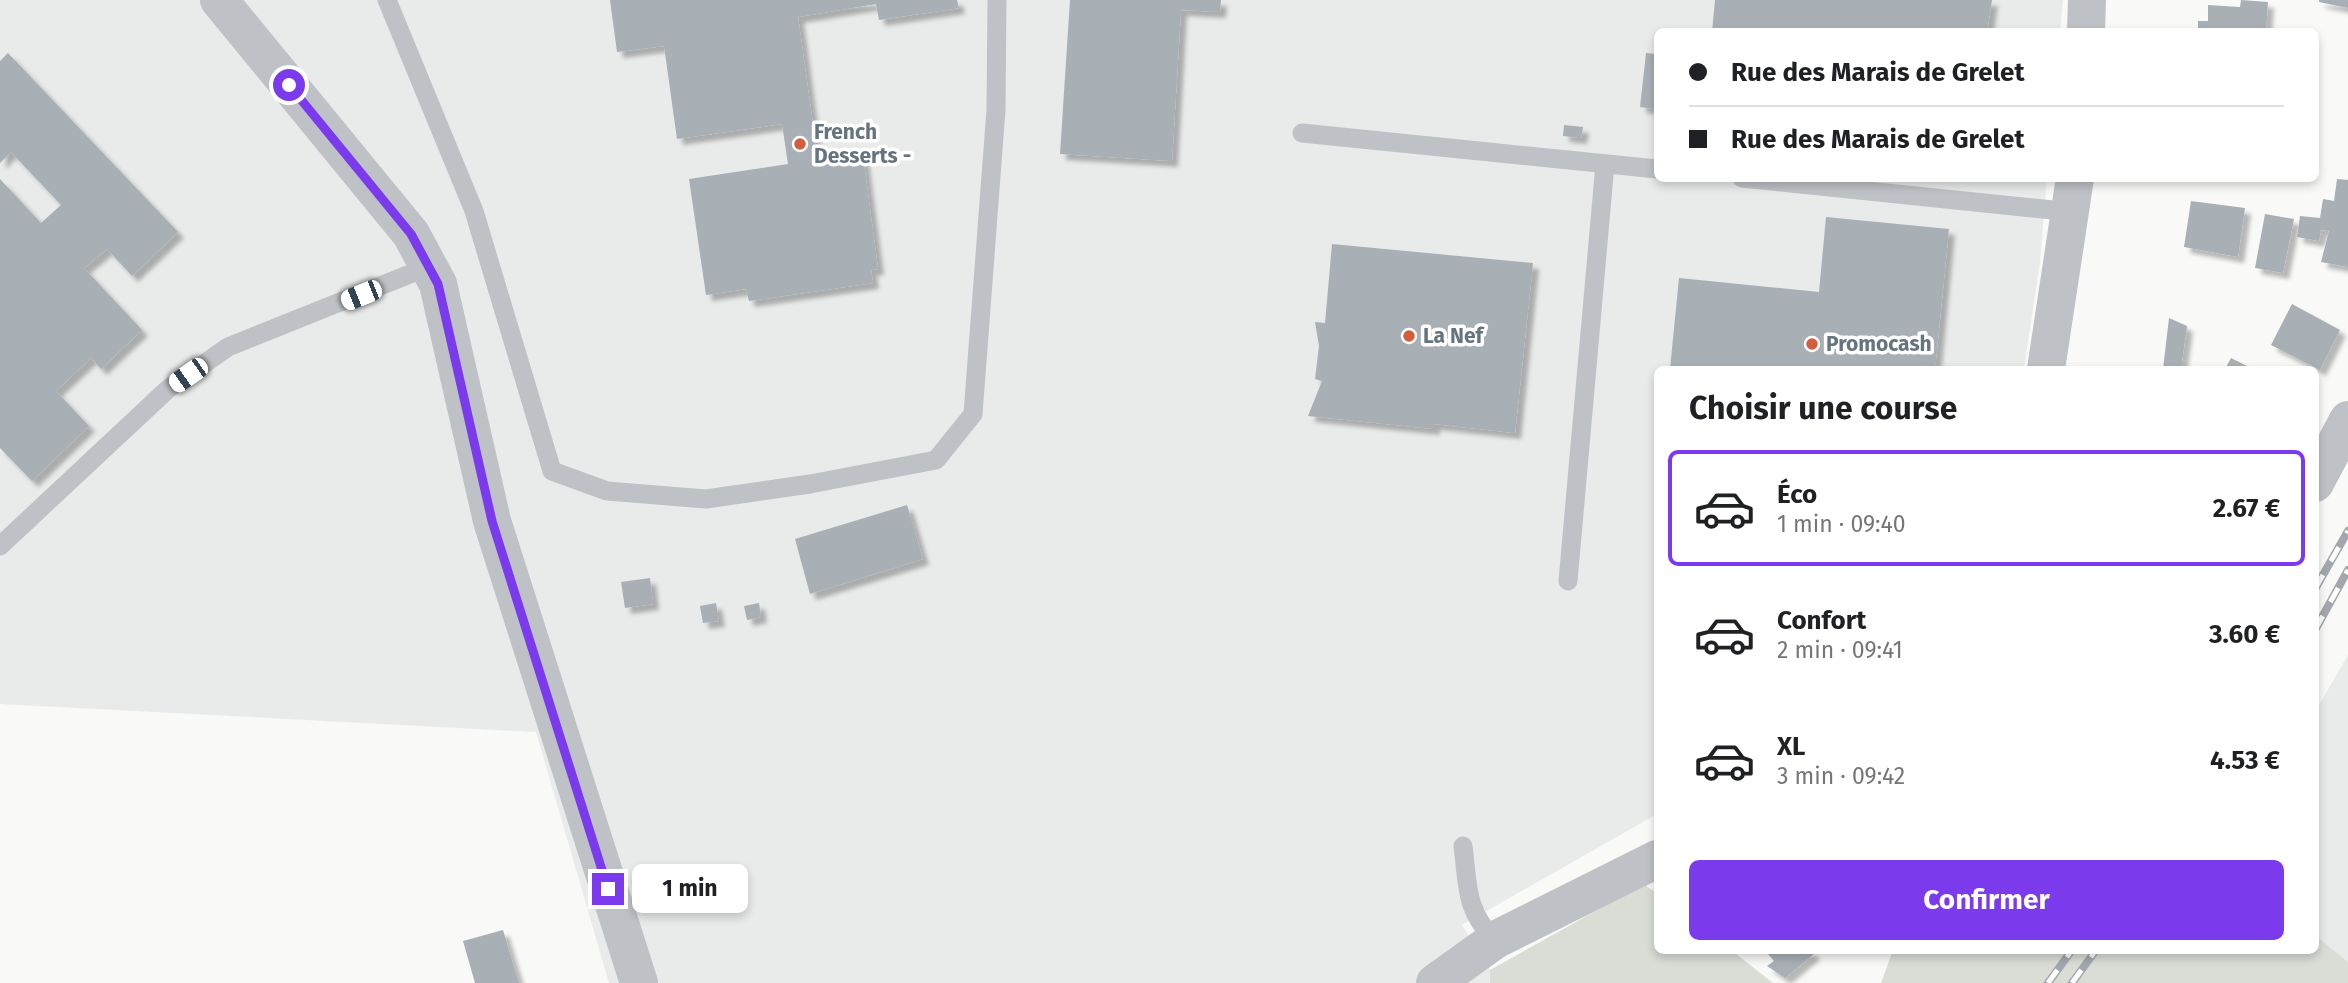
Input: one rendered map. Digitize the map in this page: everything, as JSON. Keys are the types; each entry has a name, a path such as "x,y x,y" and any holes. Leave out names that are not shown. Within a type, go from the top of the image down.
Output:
{"street":[{"path":"219,0 411,234 438,284 492,521 639,983"},
{"path":"2086,28 2087,0"},
{"path":"2046,366 2074,195"},
{"path":"2319,475 2348,420"},
{"path":"1435,983 1494,940 1654,860"}],"lane":[{"path":"387,0 474,211 552,471 607,491 706,499 810,484 936,460 973,414 996,110 997,0"},
{"path":"1302,133 1654,169"},
{"path":"1568,581 1605,164"},
{"path":"1820,182 2074,195"},
{"path":"0,546 167,389 228,347 430,266"},
{"path":"1463,846 1469,897 1477,923 1494,940"}],"shaded area":[{"path":"0,0 2063,0 2060,28 1654,28 1654,182 2047,182 2040,262 2024,366 1654,366 1654,816 1462,925 1490,970 1490,983 609,983 536,732 0,704"},
{"path":"2348,655 2348,962 2319,938 2319,705"},
{"path":"1644,884 1654,892 1654,954 1736,954 1773,983 1490,983 1490,970"},
{"path":"2319,938 2348,962 2348,983 1881,983 1892,954 2319,954"}],"building":[{"name":"French Desserts -","path":"610,0 957,0 959,8 879,20 876,4 798,17 817,154 862,149 878,269 871,270 873,283 749,301 746,289 706,295 689,179 788,164 782,124 677,139 664,46 617,52"},
{"path":"1070,0 1221,0 1220,12 1181,10 1172,161 1060,154"},
{"path":"1715,0 1992,0 1988,28 1712,28"},
{"path":"2241,0 2268,2 2266,28 2198,28 2198,21 2208,21 2208,5 2240,7"},
{"path":"2348,0 2348,8 2319,2"},
{"path":"8,53 178,232 132,276 107,249 84,268 142,330 101,369 91,358 56,391 89,426 32,481 0,448 0,179 41,223 61,205 11,152 0,163 0,61"},
{"path":"1646,53 1654,54 1654,109 1640,107"},
{"path":"1564,125 1583,127 1581,138 1563,136"},
{"path":"2337,179 2348,180 2348,267 2321,262 2329,231 2321,230 2319,241 2297,237 2300,216 2320,218 2323,199 2334,201"},
{"path":"2191,201 2245,208 2238,257 2184,247"},
{"path":"2265,214 2294,219 2283,273 2255,268"},
{"path":"1826,217 1949,229 1935,366 1670,366 1679,278 1819,292"},
{"name":"La Nef","path":"1332,244 1533,263 1515,433 1434,424 1434,429 1308,416 1322,381 1315,379 1319,346 1315,322 1325,323"},
{"path":"2292,304 2340,330 2320,370 2319,366 2312,366 2271,345"},
{"path":"2169,318 2187,326 2181,366 2163,366"},
{"path":"2231,358 2247,366 2227,366"},
{"path":"907,505 923,559 810,594 795,539"},
{"path":"650,578 653,604 625,608 621,582"},
{"path":"716,603 719,621 703,623 700,606"},
{"path":"759,603 761,617 747,620 744,606"},
{"path":"503,930 519,983 475,983 463,941"},
{"path":"1768,954 1814,954 1785,978 1767,966 1774,961"}],"railway":[{"path":"2319,582 2348,531"},
{"path":"2319,623 2348,570"},
{"path":"2048,983 2069,954"},
{"path":"2072,983 2093,954"}],"place":[{"name":"French Desserts -","path":"800,144"},
{"name":"La Nef","path":"1409,336"},
{"name":"Promocash","path":"1812,344"}],"route":[{"path":"289,85 411,234 438,284 492,521 608,889"}]}
